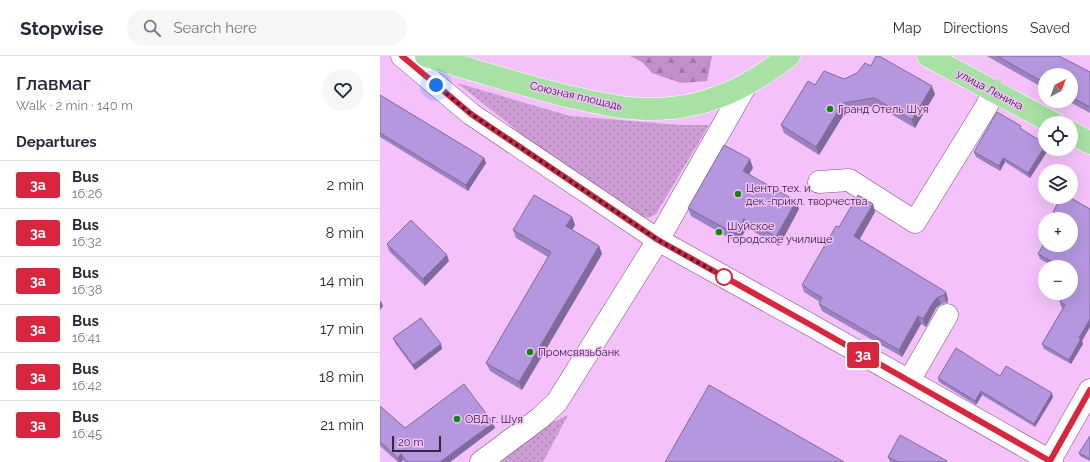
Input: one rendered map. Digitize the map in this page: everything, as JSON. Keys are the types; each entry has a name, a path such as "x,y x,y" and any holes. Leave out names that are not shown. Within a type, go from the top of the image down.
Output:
{"main road":[{"name":"Союзная площадь","path":"426,56 538,88 590,101 629,108 667,109 696,104 718,98 746,85 789,56"},
{"name":"улица Ленина","path":"928,56 1040,116"},
{"path":"1078,136 1090,142"}],"street":[{"path":"402,56 471,114 658,240 809,324 1050,462 1090,390"},
{"path":"481,462 540,418 557,402 658,240 746,85"},
{"path":"819,182 849,180 915,222 986,107 994,91"},
{"path":"913,374 947,315"}],"shaded area":[{"path":"457,83 570,116 680,125 709,125 656,214 649,218 613,206"},
{"path":"568,415 543,462 499,462 545,426"}],"green space":[{"path":"630,56 712,56 707,81 681,83 652,73 642,62"}],"building":[{"name":"Гранд Отель Шуя","path":"876,56 879,56 932,86 912,120 874,98 843,103 816,147 781,125 808,81 815,85 824,71 844,79 857,73 865,63 871,66"},
{"path":"997,56 1059,56 1090,72 1090,107 1078,101 1078,68 1038,68 1038,79"},
{"path":"380,95 484,158 466,185 380,133"},
{"path":"997,112 1021,126 1020,128 1038,140 1039,156 1028,173 1003,158 999,166 974,152"},
{"name":"Центр тех. и дек.-прикл. творчества","path":"724,145 750,159 743,171 796,201 776,237 744,219 735,234 688,208"},
{"path":"534,195 572,217 566,226 599,246 519,382 486,363 551,252 513,230"},
{"path":"858,195 873,204 854,236 946,292 934,301 923,319 918,316 899,350 819,304 822,298 802,285 836,226 839,227"},
{"path":"1078,202 1090,209 1090,319 1069,360 1042,344 1065,305 1060,302 1061,300 1078,300 1078,260 1049,260 1038,254 1039,252 1078,252 1078,212 1053,212 1057,204 1078,204"},
{"path":"411,220 447,255 423,279 387,244"},
{"path":"421,318 441,344 413,365 393,338"},
{"path":"956,348 1000,376 1006,366 1052,393 1034,424 981,391 975,401 938,378"},
{"name":"ОВД г. Шуя","path":"464,384 493,423 440,462 407,462 401,454 398,458 380,442 380,406 405,428"},
{"path":"709,385 844,462 665,462"},
{"path":"900,435 947,461 898,462 888,457"},
{"path":"1090,436 1090,459 1079,453"}],"bus line":[{"name":"3а","path":"402,56 471,114 658,240 1050,461 1090,390"}],"place":[{"name":"Гранд Отель Шуя","path":"830,109"},
{"name":"Центр тех. и дек.-прикл. творчества","path":"738,194"},
{"name":"Шуйское Городское училище","path":"719,232"},
{"name":"Промсвязьбанк","path":"530,352"},
{"name":"ОВД г. Шуя","path":"457,419"}],"route":[{"path":"436,85 471,114 658,240 724,277"}]}
